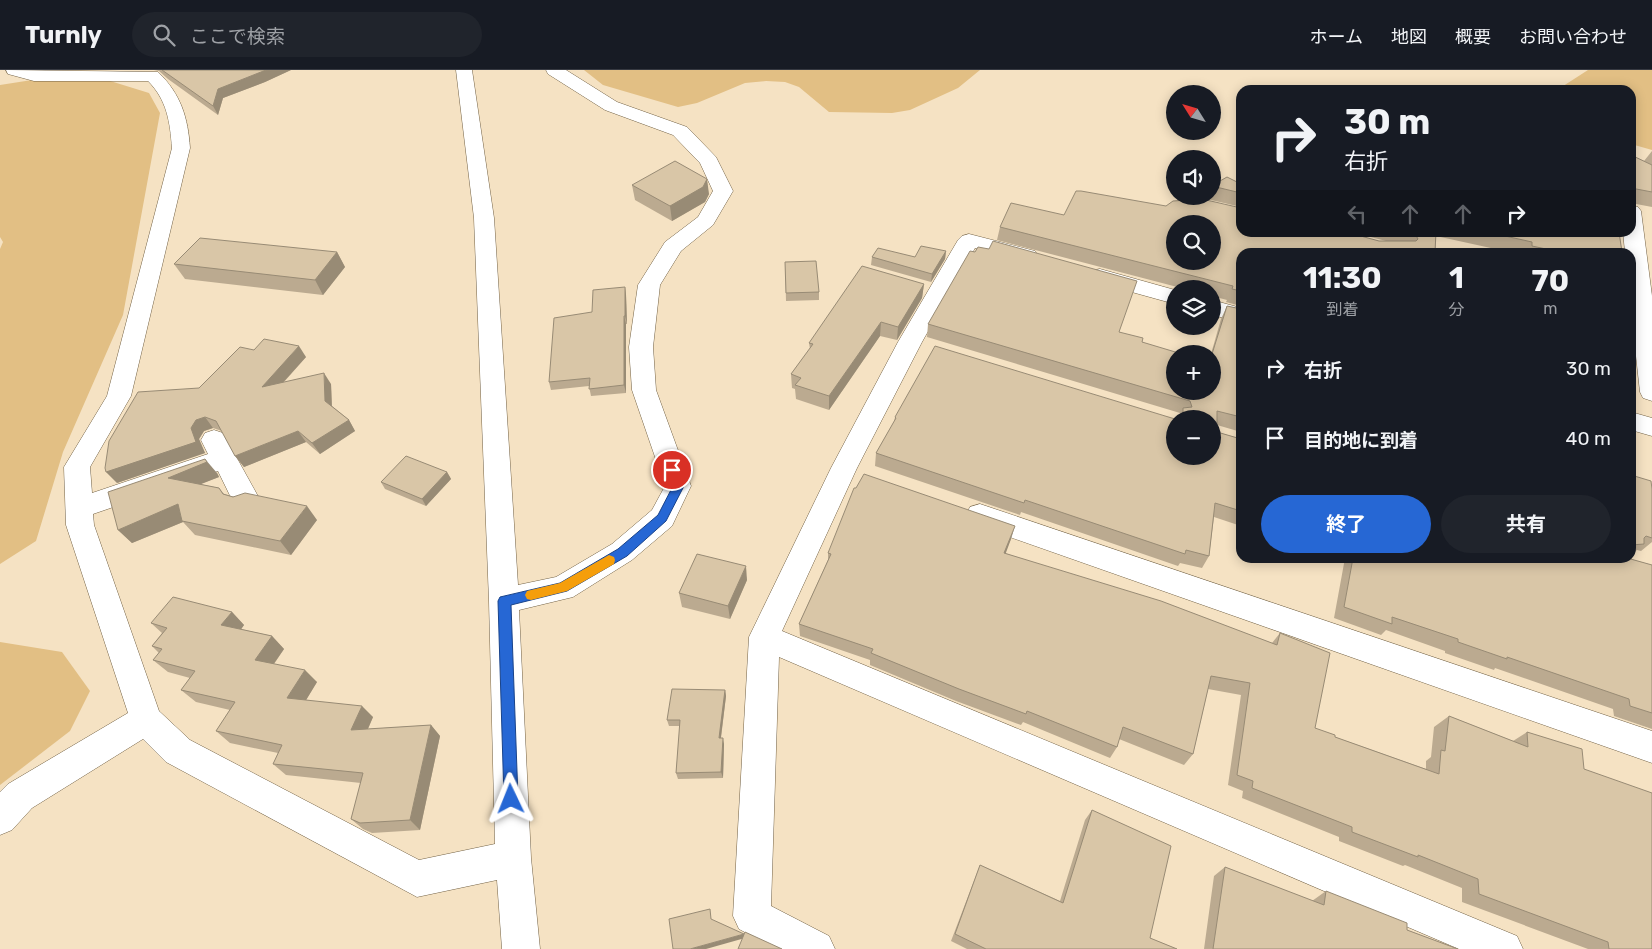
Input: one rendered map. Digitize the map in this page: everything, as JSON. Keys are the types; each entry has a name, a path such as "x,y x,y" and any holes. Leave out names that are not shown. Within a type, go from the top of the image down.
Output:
{"street":[{"path":"14,70 34,76 156,73 178,117 181,148 119,396 77,467 80,525 146,720 178,751 417,879 513,858"},
{"path":"464,70 484,218 504,601 513,858 521,949"},
{"path":"504,601 563,588 622,552 662,518 678,486 644,390 641,347 650,284 673,248 706,221 723,191 709,161 680,131 611,106 554,70"},
{"path":"1637,215 1636,310 1651,377"},
{"path":"816,949 752,916 764,637 858,473 920,345 930,290 969,240 1044,261"},
{"path":"1082,271 1166,294"},
{"path":"1221,309 1236,314"},
{"path":"1636,422 1652,427"},
{"path":"79,508 219,449 245,498"},
{"path":"956,507 1652,747"},
{"path":"764,637 1504,949"},
{"path":"0,818 20,796 146,720"}],"shaded area":[{"path":"584,70 980,70 958,88 910,110 892,113 829,112 799,87 785,82 766,81 745,83 697,103 678,107 603,85"},
{"path":"1588,70 1652,70 1652,150 1636,145 1636,85 1565,85"},
{"path":"32,80 107,80 149,93 160,113 123,315 63,452 36,541 0,564 0,249 3,242 0,237 0,85"},
{"path":"0,642 62,652 90,691 70,731 0,785"}],"building":[{"path":"162,70 266,70 218,89 213,106"},
{"path":"1636,157 1652,165 1652,192 1636,189"},
{"path":"675,161 707,179 703,187 670,206 632,185"},
{"path":"1227,177 1236,182 1236,192 1221,188 1221,180"},
{"path":"1076,191 1081,191 1166,206 1221,205 1221,203 1236,207 1236,237 1364,237 1379,241 1416,241 1418,239 1417,237 1436,237 1435,248 1236,248 1236,290 1232,289 1233,286 1221,283 1221,280 1209,280 1170,270 1221,270 1221,215 1166,215 1166,269 1000,227 1011,203 1064,215"},
{"path":"1510,237 1620,237 1621,248 1541,248 1532,246 1532,242"},
{"path":"200,238 337,252 315,280 174,264"},
{"path":"993,241 1137,281 1119,332 1143,338 1142,342 1166,349 1166,394 928,324 970,251 975,252 978,247 989,249"},
{"path":"921,246 946,251 932,274 872,257 878,248 915,257"},
{"path":"816,261 819,292 786,293 785,262"},
{"path":"862,266 924,284 898,327 881,322 829,396 795,385 801,378 791,374 813,344 809,343"},
{"path":"625,287 624,385 589,389 590,378 549,382 554,318 592,312 593,290"},
{"path":"1227,306 1236,308 1236,416 1221,412 1221,410 1183,410 1183,408 1192,407 1190,401 1187,400 1221,400 1221,345 1215,345 1218,335 1221,335 1221,325"},
{"path":"264,339 299,346 262,387 324,373 325,401 349,420 312,443 298,431 235,456 216,421 205,417 196,420 191,428 196,442 106,472 109,441 138,392 199,388 240,347 254,350"},
{"path":"935,346 1166,416 1166,465 1221,465 1221,433 1236,438 1236,509 1215,503 1209,556 1186,550 1185,554 1025,500 1024,503 876,453"},
{"path":"406,456 447,472 422,499 381,482"},
{"path":"205,459 207,462 168,478 219,488 223,494 233,497 245,493 307,506 280,541 182,521 178,504 118,530 108,492"},
{"path":"864,474 1015,526 1004,553 1161,601 1277,645 1280,633 1330,653 1315,728 1335,735 1335,737 1439,774 1441,750 1445,751 1449,716 1528,747 1527,732 1582,749 1584,769 1652,793 1652,949 1609,949 1608,942 1479,894 1478,879 1418,855 1418,857 1352,832 1352,827 1252,788 1253,781 1237,775 1250,683 1211,676 1193,754 1123,727 1117,747 1027,711 1026,714 959,689 871,653 873,649 799,624 831,554 828,553 854,488 856,488"},
{"path":"1636,476 1651,481 1652,489 1652,538 1646,536 1644,544 1636,545"},
{"path":"697,554 746,566 728,606 679,593"},
{"path":"1636,561 1652,565 1652,713 1630,706 1629,699 1458,642 1458,639 1392,617 1392,624 1344,607 1352,563 1636,563"},
{"path":"173,597 232,612 221,625 272,636 255,660 305,670 287,698 362,706 351,730 431,725 410,820 360,823 351,819 363,773 273,764 282,745 216,731 235,702 181,690 195,671 153,660 162,649 152,646 167,628 151,623"},
{"path":"672,689 725,690 719,738 723,738 721,772 676,773 680,720 667,720"},
{"path":"1092,810 1171,846 1150,938 1177,949 986,949 955,934 980,865 1063,903"},
{"path":"1225,867 1324,905 1326,891 1407,923 1407,930 1458,949 1213,949"},
{"path":"710,909 711,919 744,934 690,949 673,949 669,919"},
{"path":"745,932 782,949 738,949"}],"slow traffic":[{"path":"531,595 563,588 609,560"}],"route":[{"path":"511,799 504,601 563,588 622,552 662,518 678,486 672,470"}]}
